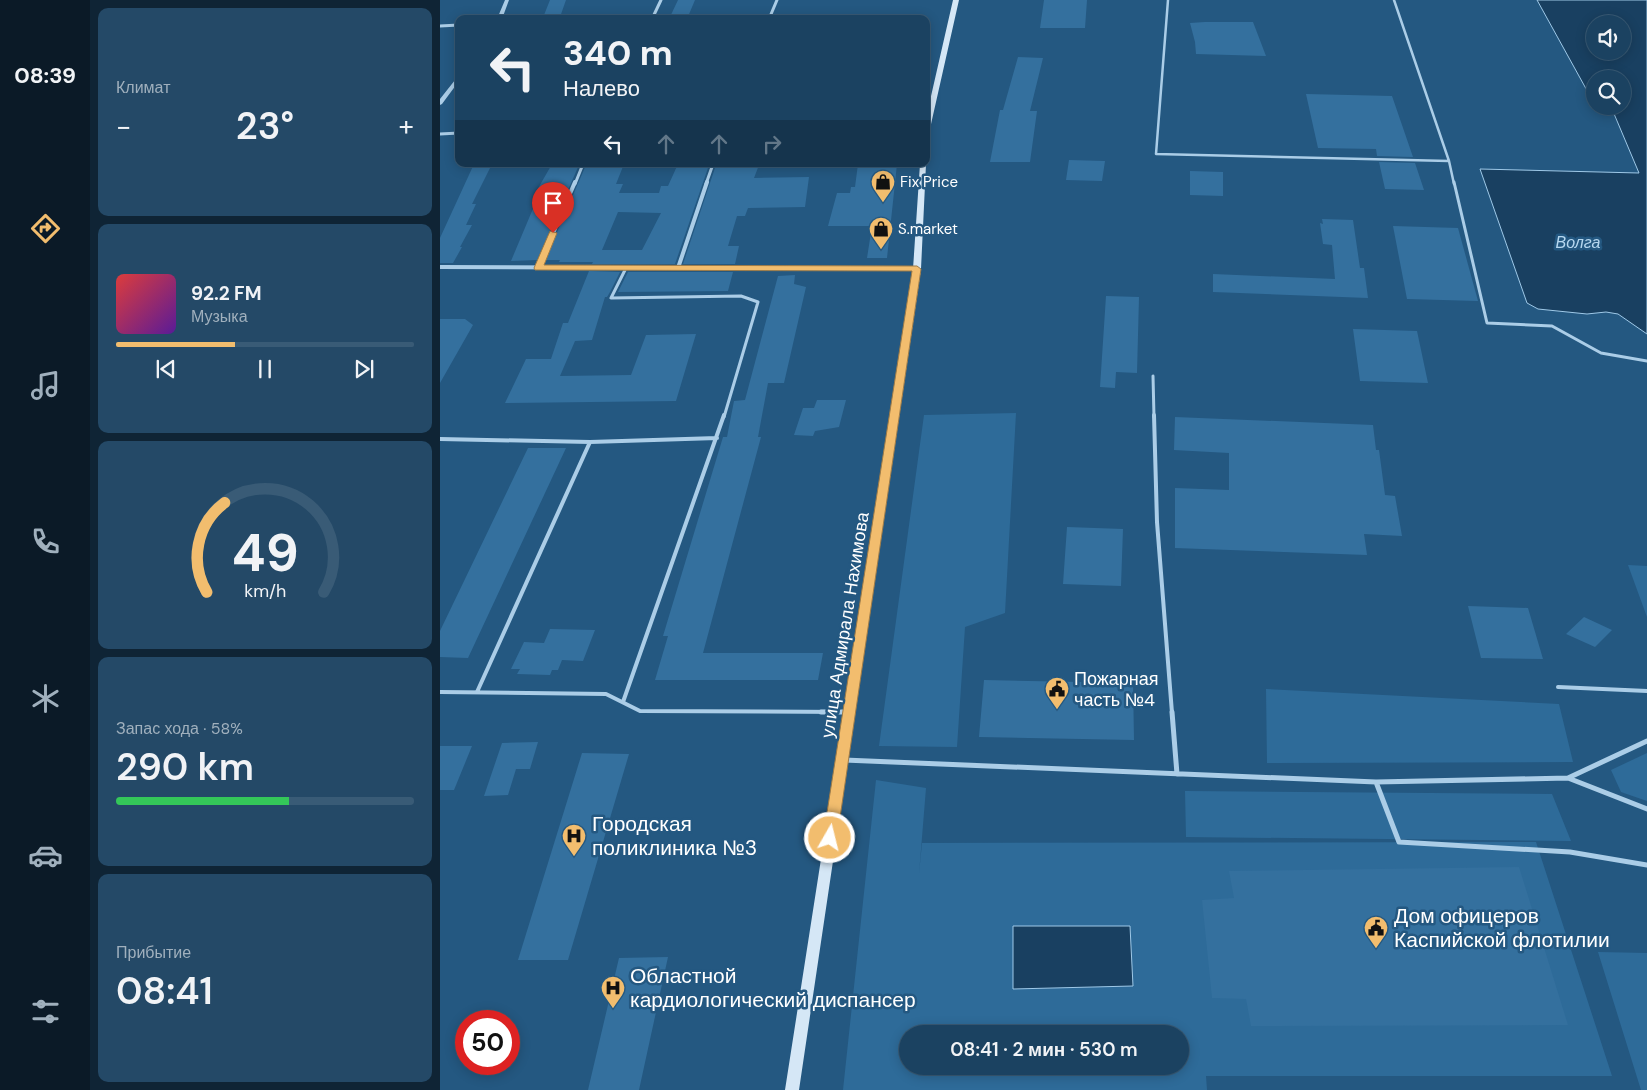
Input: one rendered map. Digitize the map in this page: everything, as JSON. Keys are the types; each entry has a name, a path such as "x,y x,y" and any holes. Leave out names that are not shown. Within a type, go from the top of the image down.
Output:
{"main road":[{"path":"930,115 956,0"},
{"name":"улица Адмирала Нахимова","path":"792,1090 917,269 923,167"}],"street":[{"path":"501,15 507,0"},
{"path":"654,15 661,0"},
{"path":"771,15 777,0"},
{"path":"440,26 455,25"},
{"path":"440,102 455,82"},
{"path":"440,134 455,133"},
{"path":"538,268 582,167"},
{"path":"678,268 712,167"},
{"path":"440,267 917,269"}],"lane":[{"path":"1168,0 1156,154 1449,161"},
{"path":"1394,0 1449,161 1487,323 1552,326 1601,353 1647,361"},
{"path":"623,702 717,438 758,302 741,296 611,298 626,268"},
{"path":"1154,376 1156,522 1177,774"},
{"path":"440,439 590,442 717,438"},
{"path":"477,692 590,442"},
{"path":"1558,687 1647,691"},
{"path":"440,692 606,694 640,711 849,712"},
{"path":"1568,778 1647,742"},
{"path":"842,760 1376,782 1568,778 1647,809"},
{"path":"1376,782 1399,842 1570,852 1647,865"}],"shaded area":[{"path":"1016,413 1005,613 965,627 957,747 879,746 924,415"},
{"path":"1628,565 1647,566 1647,617"},
{"path":"1266,689 1559,704 1573,762 1267,763"},
{"path":"1647,753 1647,801 1621,792 1611,770"},
{"path":"876,780 926,788 919,874 922,843 1536,842 1612,1076 1206,1076 1207,1090 843,1090"},
{"path":"1185,791 1552,794 1571,841 1186,837"},
{"path":"1598,952 1647,953 1647,1090 1641,1090"}],"water":[{"name":"Волга","path":"1537,0 1647,0 1647,334 1618,314 1606,312 1587,314 1538,309 1527,303 1480,169 1639,173 1615,115 1631,115 1631,70 1586,70 1586,89"},
{"path":"1013,926 1130,926 1133,986 1013,989"}],"building":[{"path":"550,0 566,0 561,15 544,15"},
{"path":"678,0 695,0 689,15 671,15"},
{"path":"1044,0 1087,0 1085,28 1040,28"},
{"path":"1253,22 1266,56 1196,54 1190,23"},
{"path":"1018,57 1043,58 1030,111 1037,111 1030,162 990,162 1000,110 1003,110"},
{"path":"1306,94 1392,96 1413,157 1377,156 1376,149 1318,148"},
{"path":"1069,160 1105,161 1102,181 1066,180"},
{"path":"1379,162 1415,163 1424,190 1385,189"},
{"path":"473,167 490,167 472,204 476,204 466,225 472,225 453,263 440,263 440,238"},
{"path":"550,167 578,167 537,260 511,261 540,192 536,192"},
{"path":"585,167 623,167 616,184 623,184 619,193 659,193 661,186 668,186 677,167 708,167 675,264 592,264 593,262 545,260","holes":["618,212 661,213 642,250 602,250"]},
{"path":"715,167 758,167 754,178 809,177 805,207 748,208 745,216 737,216 728,246 739,246 735,264 683,264"},
{"path":"858,167 897,167 887,258 867,258 872,226 828,226 837,193 850,193 851,187 855,187"},
{"path":"1190,171 1223,172 1223,196 1190,195"},
{"path":"1322,219 1353,220 1360,268 1364,268 1368,298 1213,292 1213,274 1335,279 1332,245 1323,244 1320,223 1323,224"},
{"path":"1393,226 1458,228 1478,301 1407,299"},
{"path":"589,271 620,272 607,297 605,297 592,340 575,341 560,376 631,375 646,335 696,334 676,401 505,403 526,359 551,359 563,323 568,323"},
{"path":"628,272 733,272 728,291 618,292"},
{"path":"795,275 794,284 806,287 784,383 768,383 758,437 761,437 703,653 823,653 818,680 655,680 668,636 663,636 723,437 727,437 734,401 745,400 778,276"},
{"path":"1106,296 1139,297 1137,373 1116,372 1115,388 1100,387"},
{"path":"440,319 465,319 473,325 440,383"},
{"path":"1353,329 1417,331 1428,383 1360,381"},
{"path":"817,400 846,400 839,427 815,431 813,436 794,435 803,408 814,408"},
{"path":"1175,417 1373,425 1376,450 1379,450 1385,495 1395,496 1402,536 1364,534 1367,555 1175,548 1175,488 1229,490 1229,453 1174,450"},
{"path":"528,448 566,448 468,658 440,657 440,631"},
{"path":"1067,527 1123,529 1121,586 1063,584"},
{"path":"1468,606 1528,608 1543,659 1481,658"},
{"path":"1584,617 1612,630 1595,647 1566,634"},
{"path":"550,629 595,630 583,661 562,660 558,670 552,670 550,675 517,674 520,669 511,669 524,642 544,643"},
{"name":"Пожарная часть №4","path":"984,680 1133,683 1134,740 979,737"},
{"path":"538,742 530,769 516,769 508,795 484,796 502,743"},
{"path":"440,746 472,746 454,790 440,790"},
{"name":"Городская поликлиника №3","path":"582,753 629,754 568,960 518,960"},
{"name":"Дом офицеров Каспийской флотилии","path":"1519,867 1568,1025 1251,1026 1246,999 1212,998 1202,900 1234,898 1229,871"},
{"path":"668,957 639,1090 588,1090 619,958"}],"place":[{"name":"Fix Price","path":"883,203"},
{"name":"S.market","path":"881,250"},
{"name":"Пожарная часть №4","path":"1057,710"},
{"name":"Городская поликлиника №3","path":"574,857"},
{"name":"Дом офицеров Каспийской флотилии","path":"1376,949"},
{"name":"Областной кардиологический диспансер","path":"613,1009"}],"route":[{"path":"553,233 538,268 917,269 830,838"}]}
